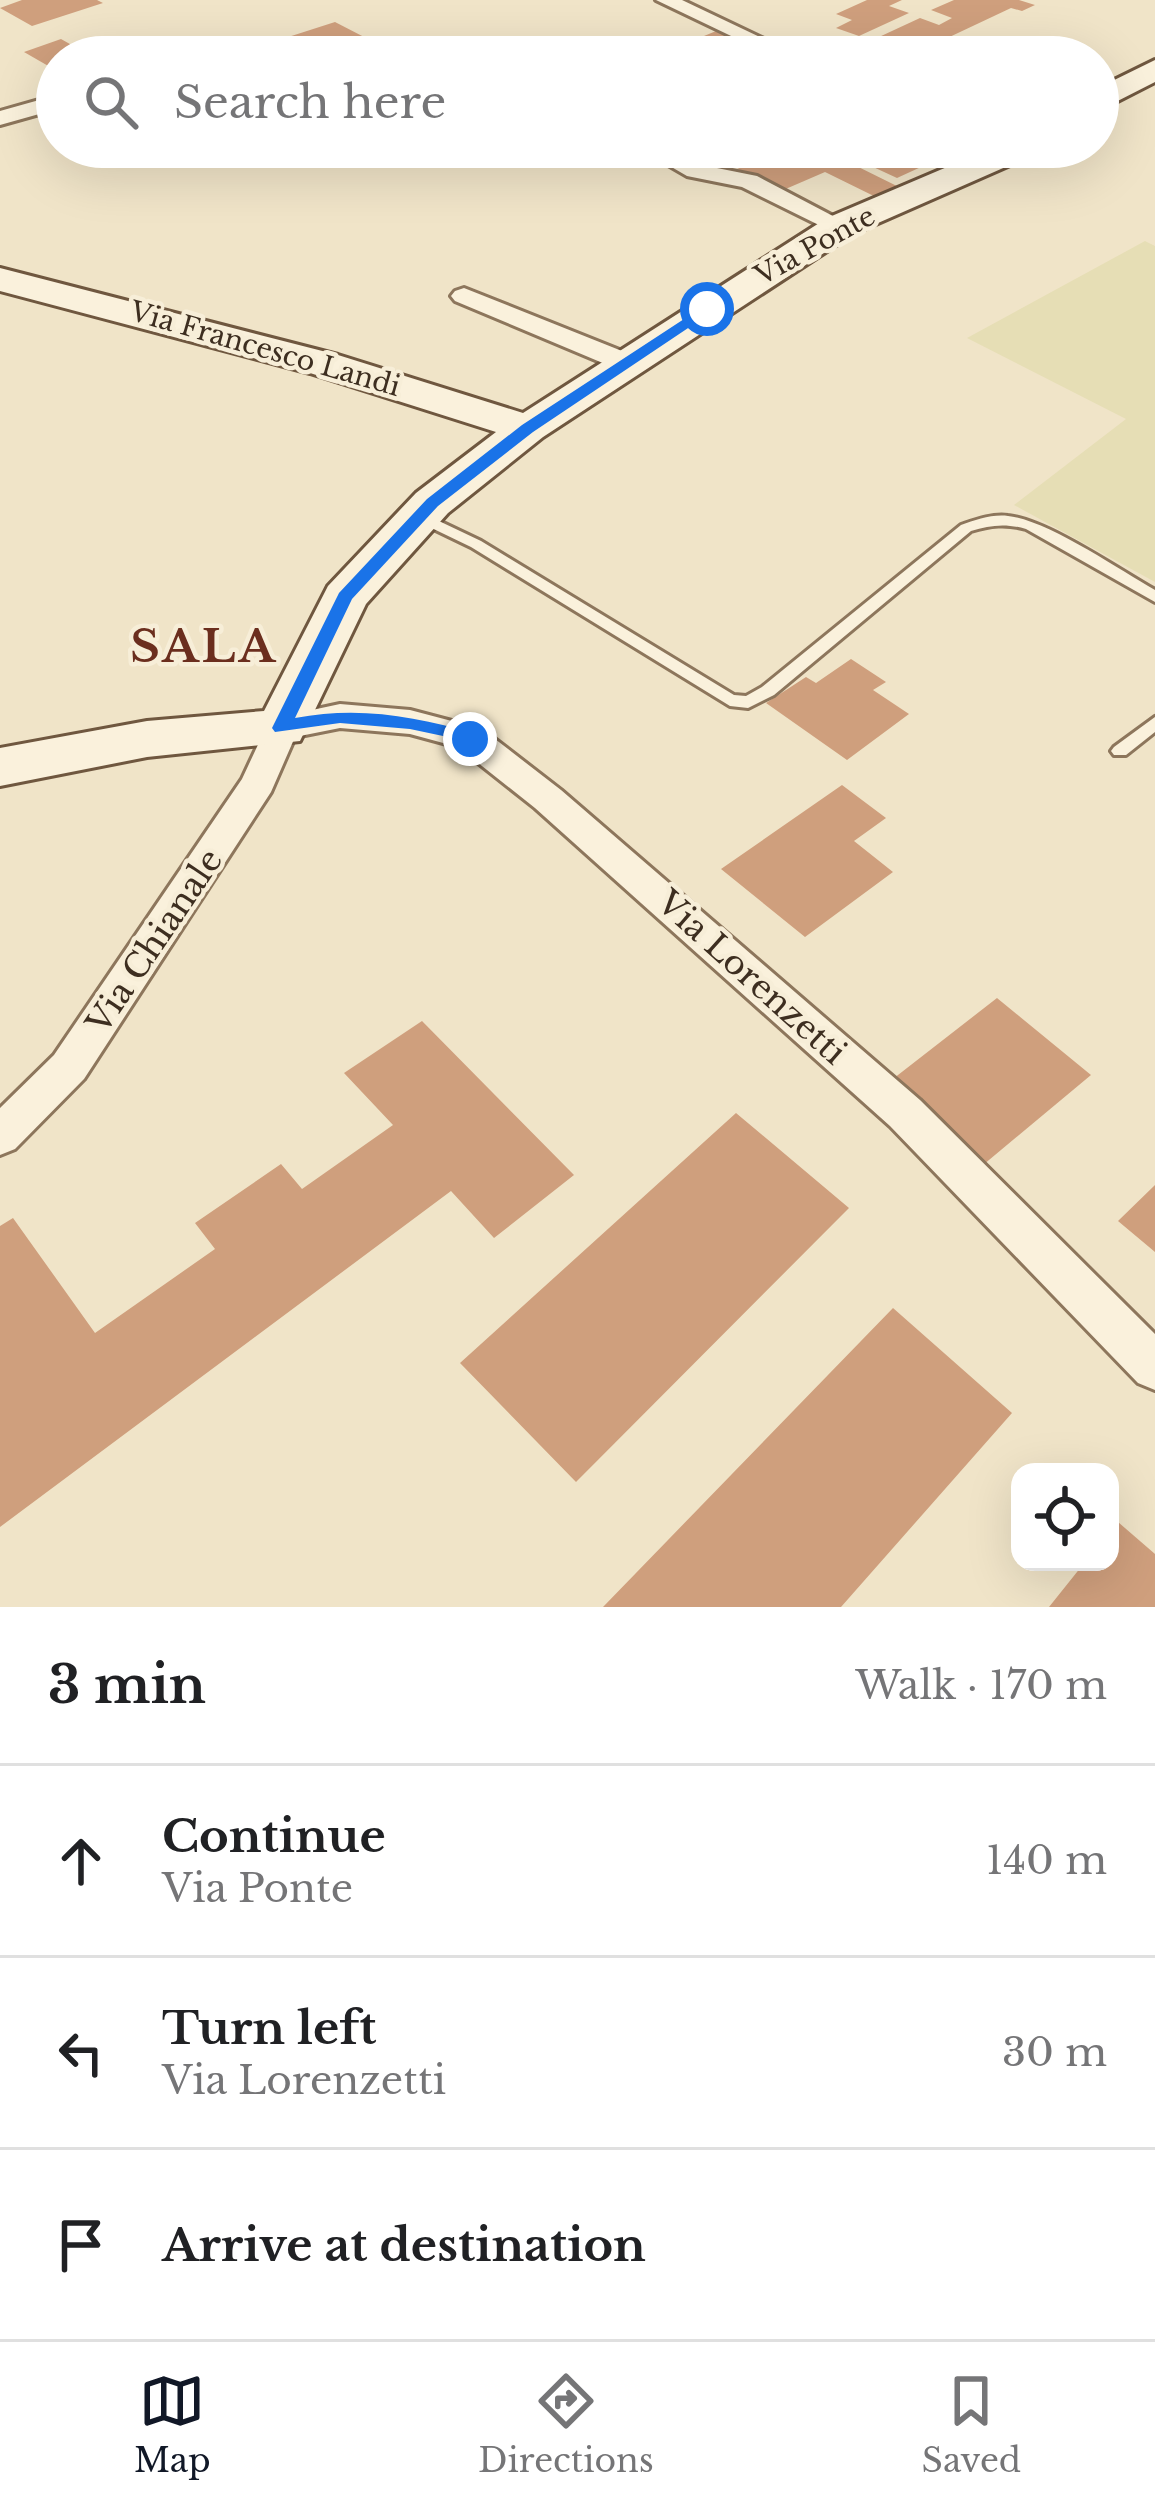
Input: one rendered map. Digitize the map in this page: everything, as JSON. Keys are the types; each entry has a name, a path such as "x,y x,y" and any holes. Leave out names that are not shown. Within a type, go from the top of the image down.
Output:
{"street":[{"path":"666,0 746,36"},
{"path":"1119,89 1155,69"},
{"path":"0,118 36,109"},
{"path":"689,168 749,181 841,226"},
{"name":"Via Ponte","path":"282,728 345,597 420,517 528,428 841,226 968,168"},
{"name":"Via Francesco Landi","path":"0,279 324,364 528,428"},
{"path":"464,296 627,364"},
{"name":"Via Lorenzetti","path":"282,728 340,716 410,722 470,739 582,827 905,1113 1155,1367"},
{"path":"0,767 147,739 282,728"},
{"name":"Via Chianale","path":"0,1136 69,1067 226,835 258,783 282,728"}],"lane":[{"path":"420,517 476,544 730,700 748,701 768,691 966,528 992,518 1031,526 1155,597"},
{"path":"1120,752 1155,723"}],"shaded area":[{"path":"1145,241 1155,246 1155,582 1014,505 1126,419 967,338"}],"building":[{"path":"22,0 103,3 32,26 0,8"},
{"path":"867,0 902,0 889,6 909,13 859,36 836,28 852,20 836,14"},
{"path":"954,0 1019,0 1035,5 1022,11 1011,8 952,36 881,36 920,18 939,25 952,18 931,10"},
{"path":"335,22 362,36 291,36"},
{"path":"721,29 737,36 704,36"},
{"path":"860,168 907,191 884,201 825,172 781,191 737,169"},
{"path":"875,168 919,168 897,178"},
{"path":"851,659 886,682 873,690 909,714 847,760 766,703 806,677 816,683"},
{"path":"842,785 886,818 854,841 893,872 805,937 721,869"},
{"path":"997,998 1091,1075 983,1165 889,1082"},
{"path":"422,1021 574,1175 494,1238 451,1191 0,1527 0,1226 13,1218 95,1333 215,1249 195,1223 281,1164 302,1189 393,1125 344,1073"},
{"path":"736,1113 849,1208 576,1482 460,1363"},
{"path":"1155,1185 1155,1252 1118,1221"},
{"path":"893,1308 1012,1413 841,1607 603,1607"},
{"path":"1119,1523 1155,1554 1155,1607 1049,1607 1078,1571 1119,1571"}],"district":[{"name":"SALA","path":"204,646"}],"route":[{"path":"470,739 410,722 340,716 282,728 345,597 432,503 528,428 707,309"}]}
